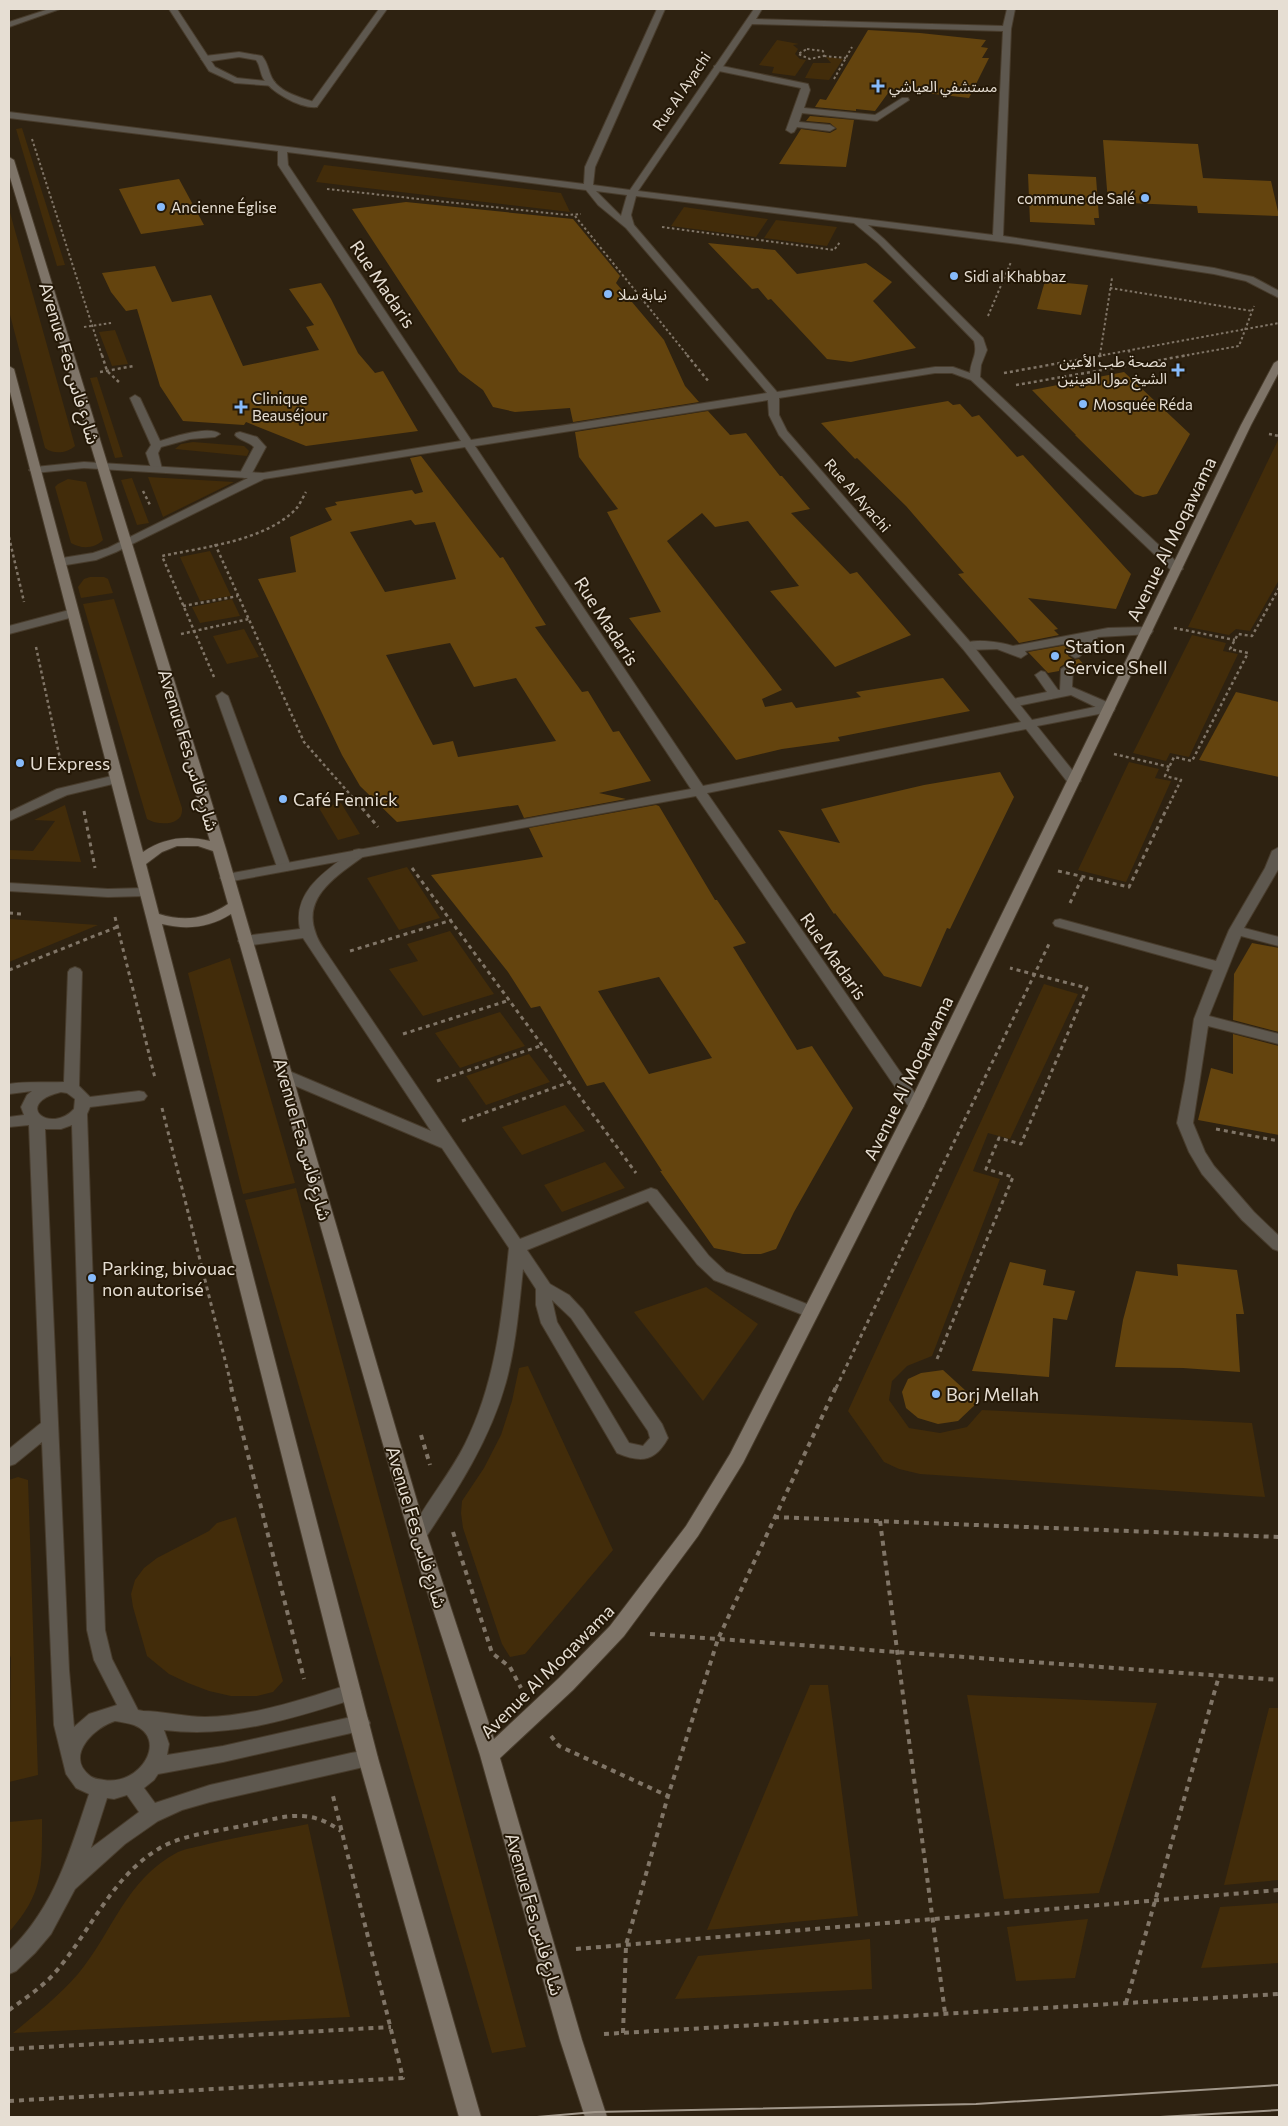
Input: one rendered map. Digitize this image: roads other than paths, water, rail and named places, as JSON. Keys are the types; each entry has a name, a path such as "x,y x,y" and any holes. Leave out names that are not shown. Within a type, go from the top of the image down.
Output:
{"main road":[{"name":"Avenue Fes شارع فاس","path":"9,160 219,850 418,1536 490,1755 546,1952 596,2117"},
{"name":"Avenue Al Moqawama","path":"490,1755 535,1714 617,1631 692,1531 732,1466 916,1106 1246,425 1279,363"},
{"path":"9,369 153,917 368,1758 470,2117"},
{"path":"139,863 149,852 166,845 185,841 204,843 219,850"},
{"path":"153,917 173,924 196,924 219,917 234,906"}],"street":[{"path":"9,25 56,9"},
{"path":"173,9 212,69 225,77 246,83 272,84"},
{"path":"205,58 240,55 257,57 262,61 266,75 272,84 289,96 314,105 383,9"},
{"path":"661,9 590,167 587,176 589,188 605,207 629,226 774,395"},
{"name":"Rue Al Ayachi","path":"632,193 758,9"},
{"path":"998,238 1007,29 1011,9"},
{"path":"750,21 1007,29"},
{"path":"717,68 805,86 806,90 792,127 830,128"},
{"path":"798,110 877,118 905,100"},
{"path":"9,115 998,238 1214,271 1260,283 1279,282"},
{"name":"Rue Madaris","path":"282,149 283,166 698,791 916,1106"},
{"path":"629,226 626,215 632,193"},
{"path":"858,221 881,241 978,340 982,350 976,365 975,378"},
{"path":"1260,283 1279,295"},
{"path":"35,470 66,465 263,476 944,369 961,372 975,378 1177,569"},
{"name":"Rue Al Ayachi","path":"774,395 772,408 775,420 783,433 967,646 1074,781"},
{"path":"135,398 157,445"},
{"path":"156,469 152,453 157,445 190,436 216,434"},
{"path":"240,435 253,440 260,447 245,474"},
{"path":"60,562 96,556 263,476"},
{"path":"9,630 73,613"},
{"path":"967,646 999,645 1017,652 1095,634 1149,627"},
{"path":"1074,654 1095,634"},
{"path":"1060,693 1067,669"},
{"path":"1041,675 1060,693"},
{"path":"1012,703 1060,693 1076,692 1109,708"},
{"path":"222,696 284,867"},
{"path":"227,878 698,791 1109,708"},
{"path":"9,817 67,790 116,780"},
{"path":"1279,851 1276,869 1236,930 1201,1019 1193,1081 1185,1123 1197,1152 1223,1189 1279,1245"},
{"path":"359,853 317,886 309,898 305,909 308,933 378,1042 544,1288 563,1299 577,1314 656,1429 659,1438 656,1447 646,1453 634,1454 623,1448 549,1323 544,1305 544,1288"},
{"path":"9,887 108,893 146,892"},
{"path":"1060,923 1220,967"},
{"path":"1236,930 1279,942"},
{"path":"245,941 308,933"},
{"path":"71,1088 75,972"},
{"path":"1201,1019 1279,1039"},
{"path":"284,1075 447,1144"},
{"path":"9,1089 33,1086 50,1088"},
{"path":"35,1120 64,1725 76,1777 87,1785 100,1790 116,1790 132,1786 145,1778 155,1766 160,1752 160,1739 154,1728 137,1716 103,1660 96,1630 82,1108 82,1097 71,1088 61,1086 50,1088 34,1096 29,1102 28,1109 29,1115 45,1124 64,1122 82,1108 139,1096"},
{"path":"9,1122 35,1120"},
{"path":"517,1247 651,1194 703,1260 720,1276 811,1312"},
{"path":"418,1536 466,1460 497,1383 508,1332 517,1247"},
{"path":"9,1459 50,1425"},
{"path":"71,1752 76,1738 86,1727 100,1718 115,1713 178,1723 219,1724 276,1716 351,1692"},
{"path":"155,1766 223,1754 360,1723"},
{"path":"69,1882 97,1854 152,1814 186,1800 289,1774 368,1758"},
{"path":"132,1786 152,1814"},
{"path":"9,1964 25,1951 51,1918 69,1882 100,1790"}],"tram line":[{"path":"537,2117 595,2112 976,2104 1279,2085"},
{"path":"1160,2117 1279,2110"}],"place":[{"name":"مستشفي العياشي","path":"878,86"},
{"name":"commune de Salé","path":"1145,198"},
{"name":"Ancienne Église","path":"161,207"},
{"name":"Sidi al Khabbaz","path":"954,276"},
{"name":"نيابة سلا","path":"608,294"},
{"name":"مصحة طب الأعين الشيخ مول العينين","path":"1178,370"},
{"name":"Mosquée Réda","path":"1083,404"},
{"name":"Clinique Beauséjour","path":"241,407"},
{"name":"Station Service Shell","path":"1055,656"},
{"name":"U Express","path":"20,763"},
{"name":"Café Fennick","path":"283,799"},
{"name":"Parking, bivouac non autorisé","path":"92,1278"},
{"name":"Borj Mellah","path":"936,1394"}]}
